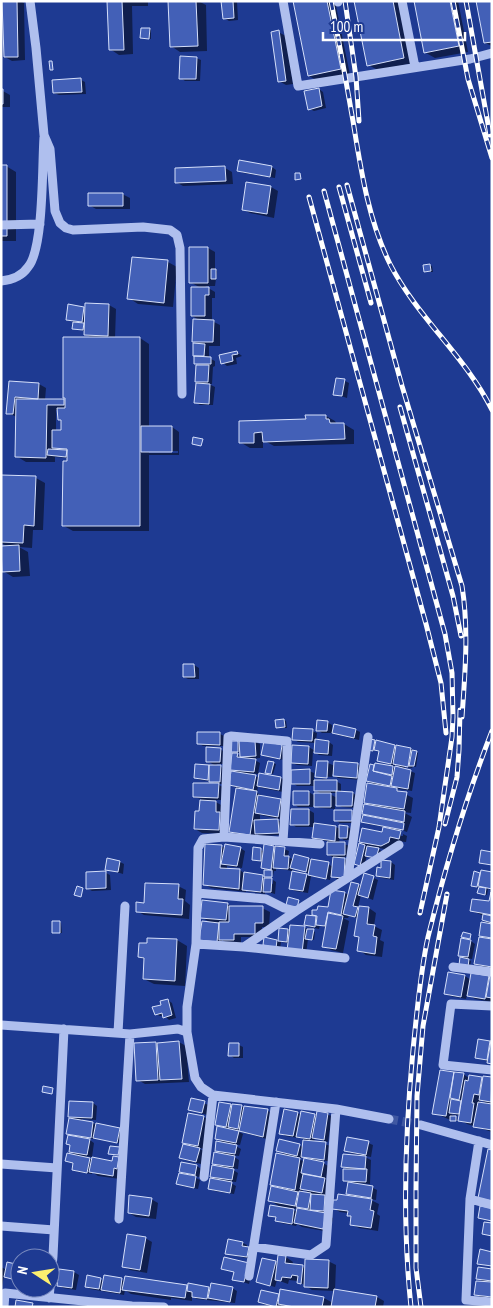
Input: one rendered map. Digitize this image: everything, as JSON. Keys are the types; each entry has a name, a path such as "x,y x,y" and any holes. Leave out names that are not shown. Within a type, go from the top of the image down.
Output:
{"street":[{"path":"1,281 9,280 21,274 30,266 36,251 40,224 44,135 30,1"},
{"path":"283,1 298,86 470,59 492,53"},
{"path":"402,1 415,67"},
{"path":"44,135 50,149 54,211 60,223 66,228 73,230 143,227 170,230 177,235 180,248 182,394"},
{"path":"1,226 40,224"},
{"path":"224,837 228,737 271,738 287,740 287,780 283,841"},
{"path":"348,877 368,737"},
{"path":"320,844 224,837 204,840 198,848 196,944 187,1008 187,1032 195,1078 201,1087 213,1094 336,1109 389,1120"},
{"path":"244,947 296,910 399,845"},
{"path":"197,893 266,899 284,908 296,910"},
{"path":"118,1033 124,906"},
{"path":"196,944 244,947 345,958"},
{"path":"453,968 492,972"},
{"path":"492,1006 451,1004 443,1065 492,1070"},
{"path":"1,1025 130,1034 178,1029 187,1032"},
{"path":"53,1248 64,1029"},
{"path":"119,1219 130,1034"},
{"path":"204,1177 213,1094"},
{"path":"249,1276 276,1102"},
{"path":"254,1247 311,1255 326,1245 336,1109"},
{"path":"421,1125 492,1145"},
{"path":"479,1142 470,1200 466,1300 492,1302"},
{"path":"1,1164 58,1168"},
{"path":"470,1200 492,1205"},
{"path":"1,1226 54,1230"},
{"path":"3,1293 4,1307"},
{"path":"49,1298 67,1303 164,1307"}],"building":[{"path":"2,1 17,1 18,57 4,57"},
{"path":"107,1 122,1 124,50 109,50"},
{"path":"168,1 196,1 198,46 170,47"},
{"path":"221,1 233,1 234,18 223,19"},
{"path":"293,1 327,1 341,69 308,76"},
{"path":"354,1 393,1 404,58 367,66"},
{"path":"414,1 450,1 459,46 424,53"},
{"path":"476,1 492,1 492,42 484,43"},
{"path":"141,28 150,28 149,39 140,38"},
{"path":"279,30 286,81 278,82 271,32"},
{"path":"180,56 197,57 196,79 179,79"},
{"path":"49,61 52,61 53,70 50,70"},
{"path":"81,78 82,92 53,93 52,80"},
{"path":"319,88 322,106 308,110 304,91"},
{"path":"1,89 3,89 3,104 1,104"},
{"path":"239,160 272,166 270,177 237,171"},
{"path":"1,165 7,165 7,236 1,236"},
{"path":"225,166 226,181 175,183 175,168"},
{"path":"295,173 300,173 301,179 295,180"},
{"path":"246,182 271,186 267,214 242,210"},
{"path":"88,193 123,193 123,206 88,206"},
{"path":"189,247 208,247 208,283 189,283"},
{"path":"132,257 168,260 164,303 127,299"},
{"path":"430,264 431,271 424,272 423,265"},
{"path":"211,269 216,269 216,279 211,279"},
{"path":"191,287 209,287 209,295 205,295 205,316 191,316"},
{"path":"85,303 109,304 108,336 84,335"},
{"path":"68,304 84,307 82,322 66,320"},
{"path":"193,319 214,320 213,342 192,342"},
{"path":"73,322 84,323 83,330 72,329"},
{"path":"63,337 140,337 140,526 62,526 63,461 67,461 67,449 52,448 52,430 61,430 61,420 58,420 57,408 65,408 65,398 63,398"},
{"path":"193,343 205,344 204,356 193,356"},
{"path":"237,351 238,354 232,355 233,361 221,364 219,355"},
{"path":"194,356 211,357 211,364 194,364"},
{"path":"196,365 209,365 208,382 195,382"},
{"path":"336,378 345,379 342,396 333,395"},
{"path":"9,381 39,383 38,399 15,397 13,414 6,414"},
{"path":"196,383 210,384 209,404 194,403"},
{"path":"16,399 64,399 64,405 47,405 46,458 15,457"},
{"path":"305,415 326,415 326,419 329,419 330,423 344,423 345,439 263,442 262,432 254,433 254,443 239,443 239,421 306,419"},
{"path":"141,426 172,426 172,452 141,452"},
{"path":"193,437 203,439 201,446 192,444"},
{"path":"48,449 67,450 66,457 47,455"},
{"path":"1,475 36,476 34,526 24,525 23,543 1,542"},
{"path":"19,545 20,571 2,572 1,546"},
{"path":"183,664 194,664 195,677 183,677"},
{"path":"284,719 285,727 276,728 275,720"},
{"path":"317,720 328,721 327,731 316,731"},
{"path":"334,724 356,729 354,738 332,733"},
{"path":"293,728 313,729 312,741 292,740"},
{"path":"197,732 220,732 220,745 197,744"},
{"path":"315,739 329,741 328,754 314,753"},
{"path":"370,739 375,740 373,751 367,750"},
{"path":"376,740 395,745 391,764 377,761 379,751 374,750"},
{"path":"231,741 238,741 238,752 231,752"},
{"path":"239,741 255,741 256,756 240,757"},
{"path":"264,741 282,745 280,759 261,755"},
{"path":"292,745 309,746 308,764 291,763"},
{"path":"396,745 411,748 408,767 393,764"},
{"path":"206,747 221,748 220,762 206,762"},
{"path":"412,750 417,751 414,766 409,766"},
{"path":"232,753 238,753 237,757 256,759 254,772 230,770"},
{"path":"268,761 274,762 271,774 265,773"},
{"path":"317,761 328,761 327,778 315,777"},
{"path":"334,761 358,763 357,778 333,776"},
{"path":"375,763 393,766 392,775 373,771"},
{"path":"195,764 209,765 208,780 194,778"},
{"path":"370,764 374,765 373,771 392,776 390,786 366,781"},
{"path":"209,765 221,765 220,782 209,782"},
{"path":"395,766 411,770 408,789 391,786"},
{"path":"310,769 310,784 291,784 291,770"},
{"path":"231,771 256,775 253,790 229,785"},
{"path":"259,773 281,777 279,790 257,786"},
{"path":"314,780 337,780 337,791 314,791"},
{"path":"193,783 219,783 218,798 193,797"},
{"path":"367,783 397,788 397,791 407,792 404,809 364,803"},
{"path":"236,788 257,791 250,835 229,832"},
{"path":"293,791 309,791 309,805 293,805"},
{"path":"336,791 353,792 352,806 336,806"},
{"path":"314,793 331,793 331,807 314,807"},
{"path":"258,795 281,799 278,817 255,813"},
{"path":"200,800 216,801 216,812 220,812 219,830 194,829 195,811 199,811"},
{"path":"364,804 405,811 404,822 362,814"},
{"path":"291,809 309,809 309,825 290,825"},
{"path":"334,810 352,810 352,821 334,821"},
{"path":"363,815 404,823 403,830 361,822"},
{"path":"278,819 279,833 255,834 254,820"},
{"path":"314,823 336,826 335,841 312,838"},
{"path":"339,825 348,826 347,838 339,838"},
{"path":"383,827 401,831 399,839 390,837 389,842 381,846 359,842 362,828 382,832"},
{"path":"327,842 345,842 345,855 327,855"},
{"path":"359,843 365,845 360,866 354,864"},
{"path":"205,844 222,845 220,868 240,869 239,889 203,885"},
{"path":"225,844 241,847 237,866 221,864"},
{"path":"264,844 274,846 271,870 261,868"},
{"path":"275,846 285,847 284,856 289,856 288,869 273,868"},
{"path":"367,846 379,848 376,858 365,856"},
{"path":"253,847 261,848 261,861 252,860"},
{"path":"481,850 492,852 492,865 479,863"},
{"path":"294,854 309,858 306,872 290,868"},
{"path":"333,857 345,858 344,878 331,877"},
{"path":"107,858 120,861 118,872 105,870"},
{"path":"311,859 329,862 326,879 308,875"},
{"path":"381,860 391,861 390,878 376,876 377,867 381,868"},
{"path":"264,870 272,870 272,877 264,877"},
{"path":"481,870 492,872 492,889 478,886"},
{"path":"106,871 106,888 86,889 86,872"},
{"path":"292,871 307,874 303,891 289,889"},
{"path":"474,871 480,873 477,887 471,886"},
{"path":"244,872 263,875 261,892 242,890"},
{"path":"364,873 374,876 368,898 358,895"},
{"path":"264,878 272,878 271,892 263,892"},
{"path":"351,882 359,884 353,906 358,907 355,917 343,914"},
{"path":"145,883 179,884 178,899 183,899 182,915 136,912 136,902 144,903"},
{"path":"77,886 83,888 81,897 74,895"},
{"path":"479,887 486,888 485,895 477,893"},
{"path":"331,890 345,892 341,915 328,912 325,926 316,925 317,916 312,915 312,910 317,910 318,906 328,907"},
{"path":"491,892 492,915 470,911 472,899 489,901"},
{"path":"288,897 299,900 297,908 286,905"},
{"path":"202,900 228,903 226,920 200,918"},
{"path":"229,906 263,906 263,923 255,923 255,934 234,934 234,940 219,940 219,922 229,922"},
{"path":"359,906 369,907 367,924 375,925 373,936 377,937 375,954 357,951 359,937 354,936"},
{"path":"328,913 343,916 336,949 322,947"},
{"path":"483,914 492,916 492,923 482,920"},
{"path":"306,915 316,916 315,927 304,925"},
{"path":"52,921 60,921 60,933 52,933"},
{"path":"202,921 219,923 217,942 199,940"},
{"path":"481,922 492,924 492,938 479,936"},
{"path":"290,925 305,926 302,953 287,951"},
{"path":"279,928 288,929 287,942 278,941"},
{"path":"307,929 314,929 312,940 305,939"},
{"path":"463,932 471,934 470,939 461,937"},
{"path":"264,937 277,940 276,948 263,945"},
{"path":"479,937 492,939 492,967 474,964"},
{"path":"147,938 177,939 175,981 143,979 144,958 138,957 139,943 147,943"},
{"path":"461,938 471,940 468,957 458,956"},
{"path":"460,957 469,959 468,967 459,965"},
{"path":"448,972 465,975 461,997 444,994"},
{"path":"471,973 489,976 485,999 467,996"},
{"path":"490,975 492,976 492,998 486,997"},
{"path":"168,999 172,1015 163,1018 162,1013 155,1015 152,1007 161,1005 160,1001"},
{"path":"478,1039 490,1041 487,1060 475,1058"},
{"path":"492,1040 492,1064 487,1063"},
{"path":"179,1041 182,1079 160,1080 157,1043"},
{"path":"156,1042 158,1080 136,1081 134,1043"},
{"path":"229,1043 239,1043 239,1056 228,1056"},
{"path":"440,1070 454,1072 446,1116 432,1114"},
{"path":"454,1072 464,1073 459,1100 450,1098"},
{"path":"469,1075 482,1077 479,1095 474,1094 471,1123 458,1121 465,1080 468,1081"},
{"path":"483,1076 492,1077 491,1102 479,1100"},
{"path":"43,1086 53,1088 52,1094 42,1092"},
{"path":"191,1098 205,1101 202,1113 188,1110"},
{"path":"451,1099 461,1101 459,1114 449,1113"},
{"path":"69,1101 93,1102 92,1118 68,1117"},
{"path":"219,1102 231,1104 226,1127 215,1125"},
{"path":"478,1102 492,1104 492,1130 473,1127"},
{"path":"232,1104 242,1105 238,1129 228,1127"},
{"path":"244,1106 268,1109 263,1137 239,1131"},
{"path":"284,1109 298,1112 293,1136 279,1134"},
{"path":"301,1111 315,1114 310,1139 296,1137"},
{"path":"317,1111 328,1113 324,1140 312,1138"},
{"path":"188,1113 204,1116 198,1146 182,1143"},
{"path":"450,1116 456,1116 456,1121 450,1121"},
{"path":"69,1118 93,1122 91,1138 66,1134"},
{"path":"96,1123 120,1128 117,1143 93,1138"},
{"path":"217,1126 239,1131 236,1143 215,1139"},
{"path":"68,1135 90,1139 87,1155 69,1152 70,1145 66,1144"},
{"path":"347,1137 369,1141 366,1155 344,1151"},
{"path":"279,1139 300,1144 297,1156 276,1151"},
{"path":"303,1140 326,1142 324,1160 301,1157"},
{"path":"216,1141 237,1145 235,1154 215,1151"},
{"path":"183,1144 200,1148 196,1162 179,1158"},
{"path":"110,1146 120,1147 118,1155 108,1154"},
{"path":"488,1149 492,1150 492,1201 478,1198"},
{"path":"214,1152 235,1156 233,1167 212,1164"},
{"path":"67,1153 90,1158 87,1173 72,1170 73,1163 65,1161"},
{"path":"276,1153 300,1158 295,1190 270,1185"},
{"path":"343,1154 366,1156 365,1169 341,1167"},
{"path":"113,1156 119,1157 117,1169 114,1168 113,1176 89,1172 92,1157 112,1161"},
{"path":"304,1158 324,1162 321,1177 301,1173"},
{"path":"181,1162 197,1165 195,1175 179,1172"},
{"path":"212,1165 234,1169 232,1180 210,1177"},
{"path":"343,1169 367,1169 366,1182 343,1181"},
{"path":"179,1173 196,1176 194,1188 176,1184"},
{"path":"303,1174 325,1178 322,1193 300,1189"},
{"path":"210,1178 232,1182 230,1193 208,1189"},
{"path":"348,1182 373,1186 371,1198 346,1194"},
{"path":"271,1186 298,1192 295,1206 268,1201"},
{"path":"299,1191 311,1193 308,1209 296,1207"},
{"path":"311,1194 325,1195 324,1211 310,1210"},
{"path":"338,1194 372,1199 370,1210 374,1211 371,1228 350,1225 351,1216 347,1216 348,1211 332,1209 333,1200 337,1200"},
{"path":"129,1195 152,1198 149,1216 128,1213"},
{"path":"270,1205 294,1209 292,1224 275,1221 276,1217 268,1216"},
{"path":"480,1206 492,1208 492,1221 478,1218"},
{"path":"297,1208 326,1213 323,1229 294,1223"},
{"path":"484,1222 492,1223 492,1236 482,1234"},
{"path":"127,1234 146,1237 140,1270 122,1267"},
{"path":"228,1239 243,1242 242,1246 249,1247 247,1257 225,1254"},
{"path":"480,1249 492,1252 492,1266 477,1264"},
{"path":"278,1255 286,1256 285,1263 303,1265 301,1284 297,1283 298,1276 292,1275 291,1278 282,1277 281,1281 275,1280"},
{"path":"224,1257 249,1263 244,1282 232,1280 234,1272 221,1269"},
{"path":"262,1258 276,1261 270,1286 256,1282"},
{"path":"305,1259 329,1260 328,1288 304,1287"},
{"path":"7,1262 10,1263 10,1278 4,1277"},
{"path":"478,1267 492,1269 492,1281 476,1279"},
{"path":"60,1269 74,1271 72,1288 60,1286"},
{"path":"87,1275 101,1278 99,1289 85,1287"},
{"path":"104,1275 122,1278 120,1293 101,1290"},
{"path":"125,1276 187,1285 185,1298 122,1290"},
{"path":"476,1281 492,1282 492,1297 474,1295"},
{"path":"188,1283 209,1287 207,1299 192,1297 192,1292 187,1291"},
{"path":"211,1283 233,1287 230,1302 208,1298"},
{"path":"280,1289 324,1297 322,1307 294,1307 278,1304"},
{"path":"334,1289 377,1296 375,1307 331,1307"},
{"path":"261,1290 279,1294 276,1307 258,1302"},
{"path":"16,1300 33,1303 32,1307 15,1307"}],"tunnel":[{"path":"389,1119 421,1125"}],"railway":[{"path":"331,1 362,176 382,247 401,283 469,372 492,410"},
{"path":"345,1 356,77 359,121"},
{"path":"453,1 468,79 492,158"},
{"path":"466,1 490,135"},
{"path":"347,185 402,386 462,586 466,635 462,717"},
{"path":"339,187 371,303"},
{"path":"324,191 445,634 452,673 452,737 439,827 420,913"},
{"path":"309,197 426,624 441,683 446,733"},
{"path":"400,407 453,596 461,636"},
{"path":"445,824 457,777 460,710"},
{"path":"411,1307 406,1243 406,1146 410,1082 421,979 428,937 449,859 473,782 492,731"},
{"path":"421,1307 416,1268 417,1096 423,1026 447,894"}]}
